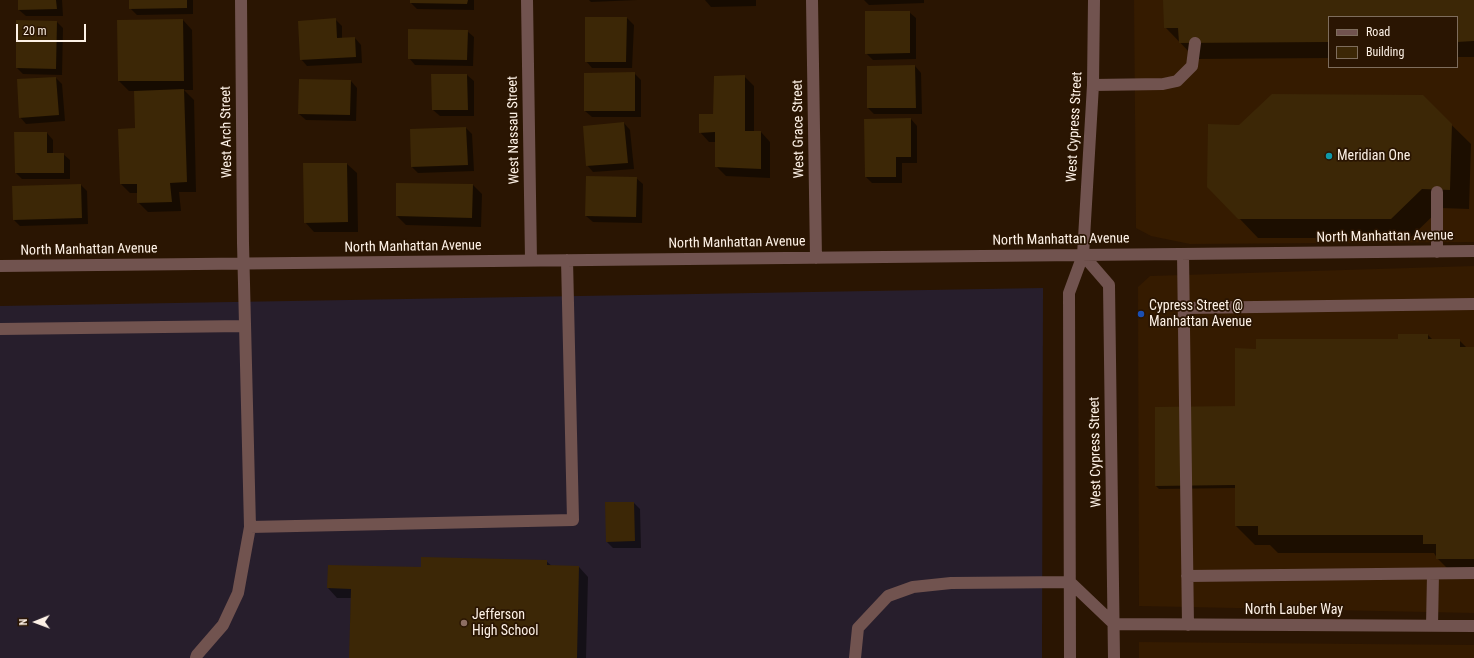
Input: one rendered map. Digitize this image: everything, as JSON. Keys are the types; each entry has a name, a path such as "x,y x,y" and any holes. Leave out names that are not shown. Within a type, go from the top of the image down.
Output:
{"street":[{"name":"West Arch Street","path":"196,658 223,625 238,593 250,527 240,0"},
{"name":"West Nassau Street","path":"527,0 531,260"},
{"name":"West Grace Street","path":"812,0 816,258"},
{"name":"West Cypress Street","path":"1070,658 1069,293 1083,255 1093,85 1094,0"},
{"path":"1093,85 1163,84 1178,81 1192,66 1195,43"},
{"path":"1437,192 1437,252"},
{"name":"North Manhattan Avenue","path":"0,266 1474,251"},
{"path":"1183,254 1188,625"},
{"name":"West Cypress Street","path":"1083,255 1108,285 1114,658"},
{"path":"250,527 573,520 567,260"},
{"path":"1183,308 1474,304"},
{"path":"0,329 245,326"},
{"path":"1187,576 1474,573"},
{"path":"1432,626 1433,574"},
{"path":"855,658 858,628 888,596 913,587 951,583 1070,582 1114,624"},
{"name":"North Lauber Way","path":"1114,624 1474,626"}],"shaded area":[{"path":"1134,0 1474,0 1474,242 1190,244 1151,236 1136,228"},
{"path":"1474,266 1474,613 1139,606 1138,287 1150,276"},
{"path":"1043,288 1042,658 0,658 0,306"},
{"path":"1139,642 1474,645 1474,658 1139,658"}],"building":[{"path":"18,0 56,0 57,9 18,10"},
{"path":"129,0 187,0 187,8 129,9"},
{"path":"410,0 468,0 467,4 410,3"},
{"path":"1163,0 1474,0 1474,41 1458,42 1458,16 1328,16 1328,42 1179,43 1178,28 1164,28"},
{"path":"865,11 910,11 910,53 865,54"},
{"path":"585,17 627,17 626,62 585,62"},
{"path":"336,18 337,38 355,37 356,57 300,60 298,21"},
{"path":"183,19 184,81 118,81 117,20"},
{"path":"16,20 57,21 56,69 16,68"},
{"path":"408,29 468,30 467,60 408,59"},
{"path":"915,65 916,108 867,108 867,66"},
{"path":"635,72 635,111 584,111 584,73"},
{"path":"431,74 467,74 468,110 432,110"},
{"path":"745,75 745,131 761,131 761,169 715,167 715,132 699,133 699,114 713,114 714,76"},
{"path":"56,77 59,115 19,118 17,79"},
{"path":"299,79 351,80 350,115 298,114"},
{"path":"184,89 187,182 170,183 172,202 137,203 137,184 120,184 118,129 135,128 134,91"},
{"name":"Meridian One","path":"1272,94 1423,95 1452,124 1450,190 1422,189 1391,219 1238,219 1207,187 1208,124 1239,125"},
{"path":"911,118 911,157 896,157 896,177 865,177 864,119"},
{"path":"624,122 628,163 586,166 583,126"},
{"path":"466,127 468,165 411,167 410,129"},
{"path":"14,132 47,132 47,153 64,153 64,173 15,173"},
{"path":"303,163 347,163 348,222 304,223"},
{"path":"586,176 637,177 636,217 585,216"},
{"path":"396,183 473,184 472,218 396,216"},
{"path":"81,184 82,218 13,220 12,186"},
{"path":"1398,334 1428,334 1428,339 1460,339 1460,347 1474,347 1474,559 1436,559 1436,544 1423,544 1423,535 1258,535 1258,526 1235,526 1235,485 1155,486 1155,407 1235,406 1235,348 1256,349 1256,339 1398,339"},
{"path":"605,502 634,502 635,541 606,542"},
{"name":"Jefferson High School","path":"421,557 547,560 547,565 579,566 577,658 349,658 351,589 327,588 328,565 421,567"}],"place":[{"name":"Meridian One","path":"1329,156"},
{"name":"Cypress Street @ Manhattan Avenue","path":"1141,314"},
{"name":"Jefferson High School","path":"464,623"}]}
